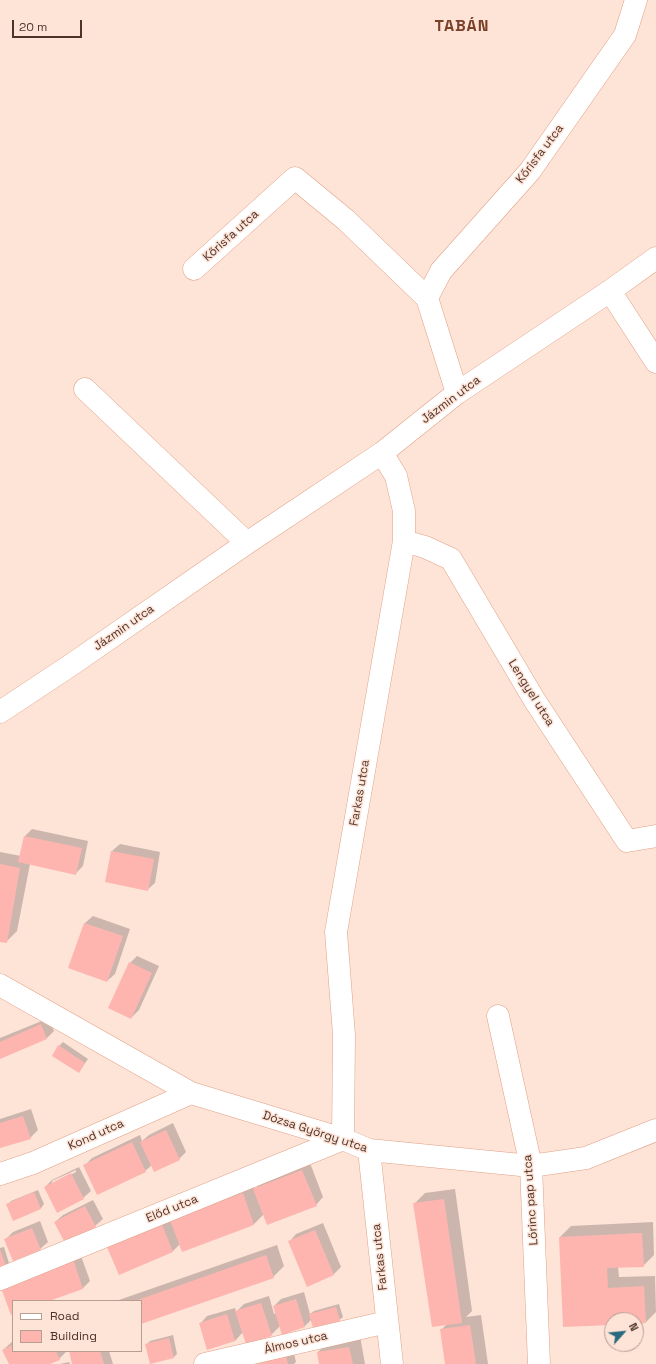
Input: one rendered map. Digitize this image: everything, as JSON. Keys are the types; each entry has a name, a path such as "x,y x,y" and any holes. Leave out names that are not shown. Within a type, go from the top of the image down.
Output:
{"street":[{"name":"Kőrisfa utca","path":"427,298 441,271 530,170 625,35 636,0"},
{"name":"Kőrisfa utca","path":"194,269 295,178 346,220 427,298 457,393"},
{"name":"Jázmin utca","path":"0,712 71,665 247,543 382,453 457,393 610,291 656,258"},
{"path":"610,291 656,362"},
{"path":"86,389 247,543"},
{"name":"Farkas utca","path":"343,1139 344,1035 336,932 404,541 404,511 396,476 382,453"},
{"name":"Lengyel utca","path":"404,541 425,547 451,559 536,701 627,841 656,836"},
{"name":"Dózsa György utca","path":"0,985 191,1093 343,1139 369,1150 531,1166 586,1158 656,1130"},
{"name":"Lőrinc pap utca","path":"498,1016 531,1166 539,1364"},
{"name":"Kond utca","path":"0,1174 33,1162 191,1093"},
{"name":"Előd utca","path":"0,1279 343,1139"},
{"name":"Farkas utca","path":"369,1150 392,1364"},
{"name":"Álmos utca","path":"205,1364 387,1322"}],"building":[{"path":"24,836 82,848 76,875 18,862"},
{"path":"111,851 154,859 148,891 105,882"},
{"path":"0,864 20,868 7,943 0,942"},
{"path":"84,923 123,936 107,982 68,968"},
{"path":"129,962 152,973 131,1019 108,1008"},
{"path":"41,1024 47,1039 0,1059 0,1042"},
{"path":"58,1045 85,1063 79,1073 52,1056"},
{"path":"23,1116 31,1139 0,1148 0,1123"},
{"path":"166,1130 180,1160 154,1172 140,1142"},
{"path":"132,1142 146,1172 97,1195 83,1165"},
{"path":"302,1170 317,1206 267,1225 253,1189"},
{"path":"71,1173 84,1199 57,1213 44,1187"},
{"path":"34,1192 41,1209 13,1221 6,1204"},
{"path":"243,1193 254,1225 182,1252 170,1220"},
{"path":"444,1199 462,1323 432,1327 413,1203"},
{"path":"85,1206 96,1227 65,1243 54,1222"},
{"path":"161,1222 173,1252 119,1275 106,1245"},
{"path":"32,1228 41,1250 13,1261 4,1239"},
{"path":"315,1230 334,1275 307,1287 288,1241"},
{"path":"642,1233 644,1267 607,1268 608,1288 644,1286 646,1323 644,1323 644,1312 604,1312 604,1325 563,1327 559,1237"},
{"path":"0,1249 6,1267 0,1269"},
{"path":"266,1255 274,1278 142,1324 142,1300 138,1300"},
{"path":"73,1259 83,1289 52,1300 12,1300 11,1315 0,1285"},
{"path":"296,1299 305,1327 282,1335 273,1306"},
{"path":"261,1303 272,1336 246,1344 235,1311"},
{"path":"336,1307 340,1321 313,1328 309,1314"},
{"path":"227,1314 235,1341 207,1350 199,1323"},
{"path":"470,1325 476,1364 445,1364 440,1329"},
{"path":"169,1338 174,1358 150,1364 145,1344"},
{"path":"12,1345 12,1352 56,1352 60,1360 50,1364 9,1364 2,1350"},
{"path":"349,1347 353,1364 319,1364 317,1352"},
{"path":"69,1352 100,1352 104,1364 72,1364"},
{"path":"285,1352 288,1364 238,1364"}],"district":[{"name":"TABÁN","path":"462,27"}]}
